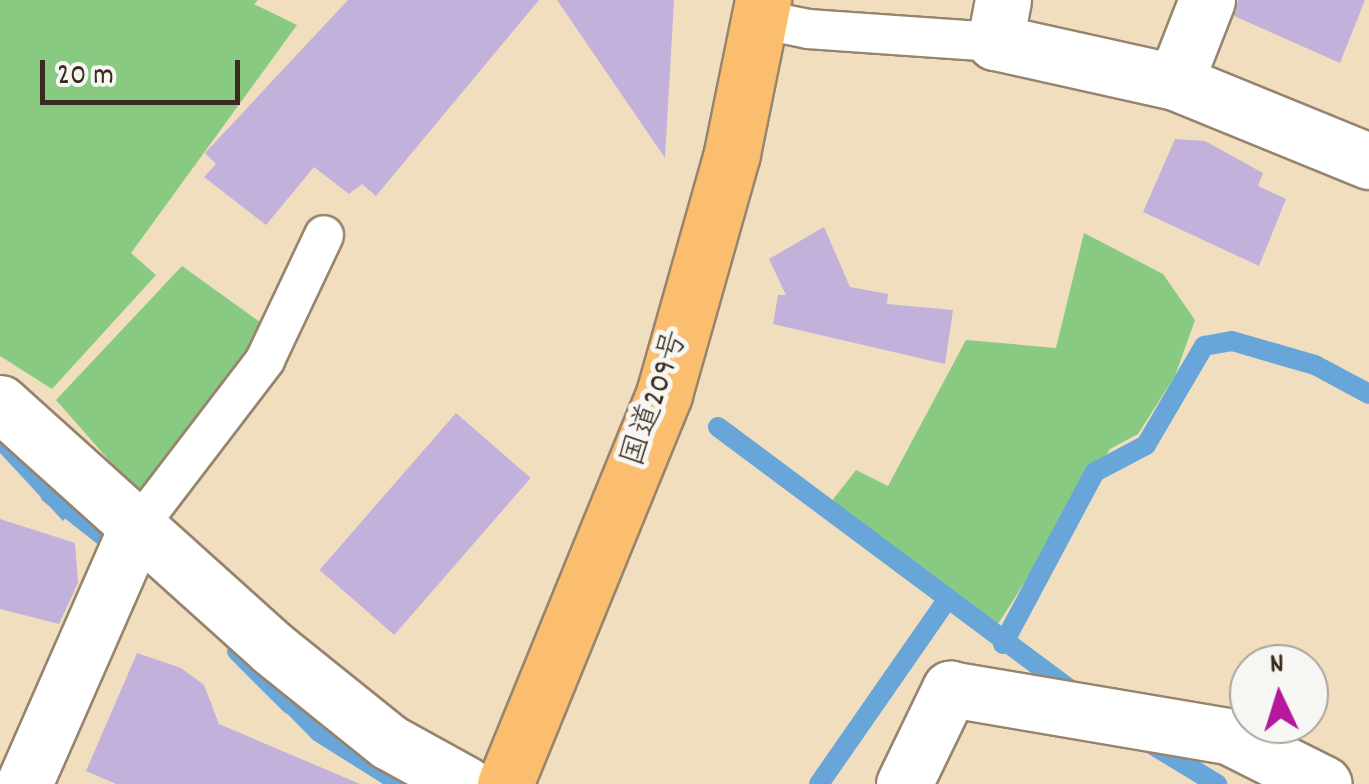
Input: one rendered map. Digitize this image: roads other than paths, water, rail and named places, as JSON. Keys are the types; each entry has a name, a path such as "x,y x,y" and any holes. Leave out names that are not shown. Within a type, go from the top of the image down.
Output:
{"highway":[{"name":"国道209号","path":"505,784 664,394 732,153 761,10"}],"street":[{"path":"1175,82 1207,0"},
{"path":"999,21 1175,82 1369,161"},
{"path":"0,403 136,529 389,742 465,784"},
{"path":"24,784 136,529"},
{"path":"904,784 950,689 1228,736 1324,784"}],"lane":[{"path":"761,10 808,30 999,21"},
{"path":"136,529 264,360 324,236"}],"water":[{"path":"0,439 71,510 63,521 0,453"},
{"path":"281,682 326,730 411,784 383,784 313,740 267,693"}],"waterway":[{"path":"1003,644 1095,472 1146,445 1204,346 1232,341 1315,365 1369,394"},
{"path":"718,427 1073,692"},
{"path":"50,494 125,553"},
{"path":"819,784 946,601"},
{"path":"237,651 291,705"},
{"path":"1143,739 1217,784"}]}
